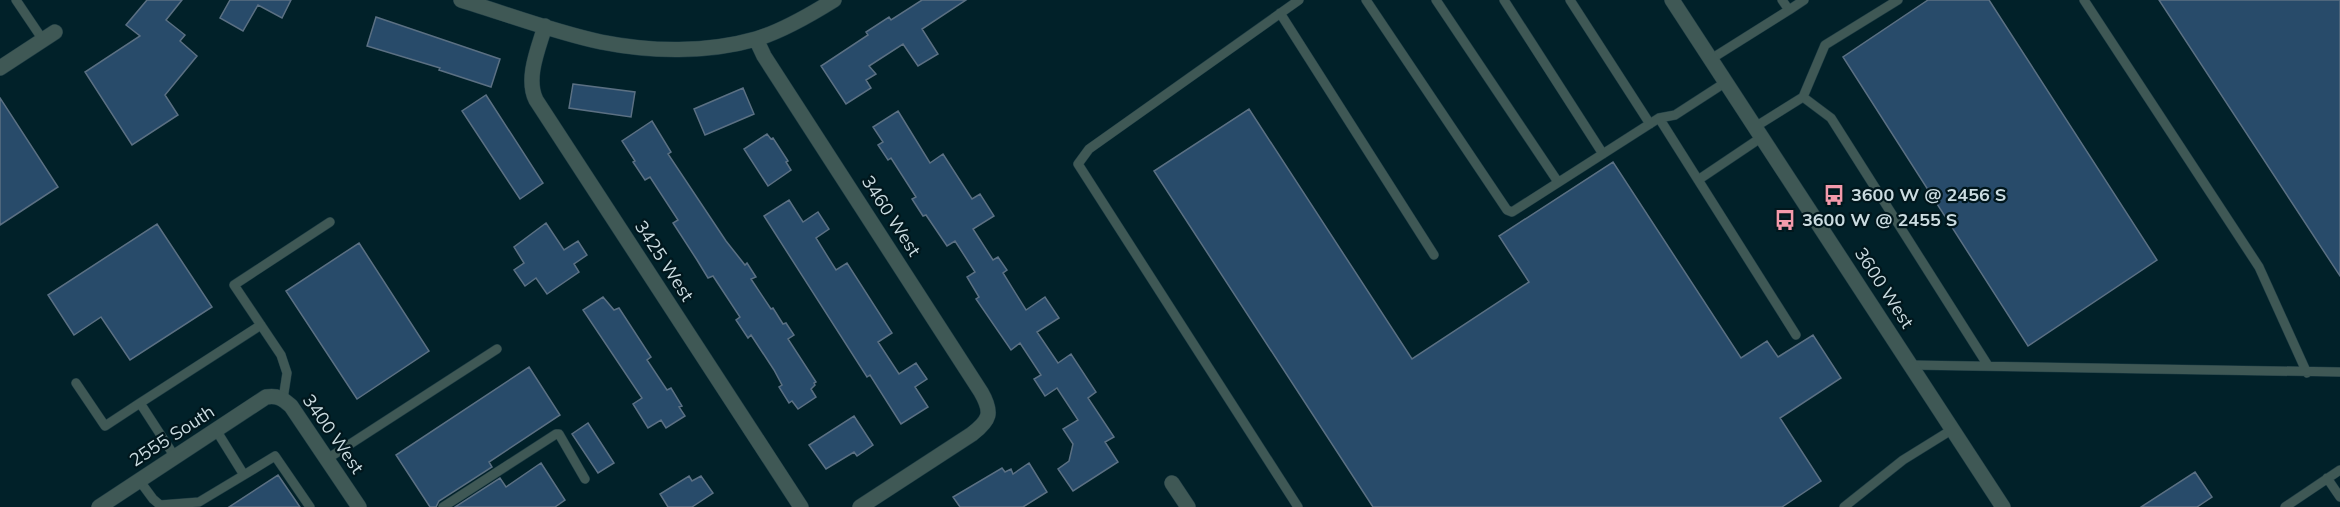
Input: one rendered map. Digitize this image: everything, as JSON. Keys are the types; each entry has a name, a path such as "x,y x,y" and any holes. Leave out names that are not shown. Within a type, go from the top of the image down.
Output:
{"street":[{"path":"461,0 600,42 656,50 718,45 756,39 788,26 834,0"},
{"name":"3600 West","path":"1672,0 2003,507"},
{"name":"3425 West","path":"545,26 532,75 532,94 801,507"},
{"path":"0,68 49,36"},
{"name":"3460 West","path":"756,39 771,66 981,392 988,408 989,416 980,428 860,507"},
{"name":"3400 West","path":"266,397 274,396 283,399 291,406 359,507"},
{"name":"2555 South","path":"99,507 266,397"},
{"path":"1172,483 1183,505"}],"lane":[{"path":"16,0 49,36"},
{"path":"1298,507 1078,164 1089,149 1299,0"},
{"path":"1366,0 1507,210 1512,212 1659,118 1675,115 1726,82"},
{"path":"1436,0 1558,182"},
{"path":"1504,0 1603,154"},
{"path":"1570,0 1650,124"},
{"path":"1782,0 1789,10"},
{"path":"1711,59 1804,0"},
{"path":"1698,180 1803,97 1825,45 1898,0"},
{"path":"2084,0 2259,267 2307,372"},
{"path":"1280,13 1434,255"},
{"path":"1803,97 1832,118 1987,364"},
{"path":"1659,118 1796,335"},
{"path":"283,399 287,373 281,355 234,285 330,222"},
{"path":"76,383 105,426 261,325"},
{"path":"327,459 497,349"},
{"path":"1910,365 1987,364 2340,372"},
{"path":"140,404 175,457"},
{"path":"1844,507 1903,460 1953,429"},
{"path":"216,430 244,475"},
{"path":"443,507 556,434 559,434 585,478"},
{"path":"139,480 155,505 199,502 275,456 310,507"},
{"path":"2285,507 2340,470"},
{"path":"2327,478 2340,497"}],"building":[{"path":"147,0 182,0 166,20 185,35 180,41 197,56 165,95 178,115 132,145 85,72 140,36 126,25"},
{"path":"230,0 291,0 282,18 258,5 243,31 220,18"},
{"path":"922,0 966,0 922,29 938,54 918,66 903,44 869,66 876,74 866,80 871,88 846,104 821,66 868,35 866,32 889,17 891,20"},
{"path":"1928,0 1989,0 2157,260 2028,346 1843,57"},
{"path":"2159,0 2340,0 2340,276"},
{"path":"376,17 500,59 491,87 439,70 440,68 367,46"},
{"path":"573,84 635,92 631,117 569,108"},
{"path":"743,88 754,114 705,135 694,109"},
{"path":"486,95 543,183 520,199 462,111"},
{"path":"0,98 58,187 0,225"},
{"path":"1249,109 1412,359 1529,282 1499,236 1613,162 1741,358 1767,341 1778,357 1813,335 1841,378 1780,418 1821,481 1782,507 1373,507 1154,171"},
{"path":"898,111 930,163 943,154 972,199 980,194 994,216 973,229 993,260 998,257 1007,270 1003,273 1026,310 1045,297 1059,318 1037,332 1058,363 1071,354 1096,392 1088,398 1114,437 1105,442 1118,462 1073,491 1058,469 1069,461 1073,444 1063,429 1078,420 1057,388 1045,396 1034,379 1041,375 1020,343 1011,350 976,299 979,297 967,277 975,272 955,241 947,246 912,199 916,197 891,158 888,160 878,145 883,142 873,127"},
{"path":"652,121 671,152 668,154 726,241 745,265 747,263 756,277 751,279 771,309 773,308 783,324 786,323 794,335 788,339 816,382 811,389 816,397 798,409 792,401 789,403 779,387 782,385 774,370 751,335 748,338 736,320 740,317 713,276 708,278 673,223 678,220 650,177 645,180 622,141"},
{"path":"767,134 771,139 773,138 791,170 768,186 744,149"},
{"path":"789,200 803,222 818,212 829,229 816,238 836,270 847,263 892,333 878,342 899,374 916,363 927,379 915,387 928,407 901,424 870,375 867,377 764,216"},
{"path":"546,223 564,250 578,241 587,255 574,264 579,272 547,294 536,278 525,286 514,270 524,263 514,247"},
{"path":"157,224 212,307 130,360 101,317 74,335 48,295"},
{"path":"359,243 429,351 357,399 286,291"},
{"path":"603,297 614,310 619,308 651,357 647,360 667,390 671,388 682,406 679,407 685,416 666,428 661,420 648,428 633,404 642,398 583,310"},
{"path":"529,367 560,415 489,462 492,467 439,501 436,507 430,507 396,455"},
{"path":"854,416 873,445 857,456 854,452 826,469 809,445"},
{"path":"588,423 614,463 598,473 572,434"},
{"path":"541,463 565,500 555,507 455,507 500,478 506,487"},
{"path":"1029,463 1047,492 1023,507 960,507 953,497 1002,468 1005,472 1011,469 1013,474"},
{"path":"2195,472 2212,497 2197,507 2141,507"},
{"path":"278,475 300,507 229,507"},
{"path":"689,476 692,481 701,476 713,493 692,507 668,507 660,494"}],"place":[{"name":"3600 W @ 2456 S","path":"1834,195"},
{"name":"3600 W @ 2455 S","path":"1785,220"}]}
